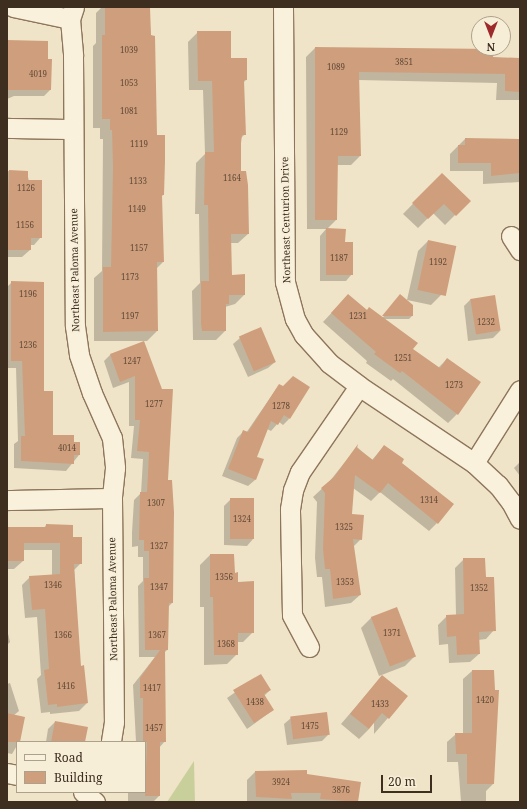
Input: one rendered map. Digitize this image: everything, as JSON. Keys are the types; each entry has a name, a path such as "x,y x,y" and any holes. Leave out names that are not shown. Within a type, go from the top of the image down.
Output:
{"street":[{"path":"13,7 72,13"},
{"name":"Northeast Centurion Drive","path":"283,7 285,282 295,319 304,335 330,363 359,386 474,463 498,485 511,502 520,519"},
{"name":"Northeast Paloma Avenue","path":"72,13 75,326 79,355 92,393 112,438 115,468 112,498 114,722 112,741"},
{"path":"7,128 72,129"},
{"path":"308,647 292,614 290,509 293,490 309,457 359,386"},
{"path":"474,463 520,390"},
{"path":"7,500 112,498"}],"green space":[{"path":"194,761 195,802 167,802"}],"building":[{"path":"105,7 150,7 151,35 155,36 157,135 165,135 164,195 162,195 164,262 157,262 158,331 103,332 103,267 111,267 113,168 112,130 110,130 110,119 102,119 102,35 105,35"},
{"path":"197,31 231,31 231,58 247,58 247,80 244,80 246,135 242,135 241,171 246,171 248,185 249,234 231,234 232,275 245,274 245,295 229,295 229,304 226,304 226,331 202,331 201,324 201,281 209,281 208,205 204,205 205,152 214,152 212,81 198,81"},
{"path":"7,40 48,41 48,59 52,59 51,90 7,90"},
{"path":"315,47 471,49 471,56 520,58 520,92 505,91 505,74 359,72 361,156 338,156 337,220 315,220"},
{"path":"465,138 520,139 520,173 491,176 491,163 458,163 458,145 465,145"},
{"path":"9,170 28,171 28,180 42,180 42,238 31,238 31,250 7,250"},
{"path":"442,173 471,201 456,216 444,204 428,219 412,203"},
{"path":"326,228 346,229 345,242 353,242 353,275 326,275"},
{"path":"428,240 456,246 446,296 417,290"},
{"path":"11,281 44,282 44,391 53,391 53,435 74,435 74,442 80,442 80,455 74,455 74,464 21,461 21,436 25,436 22,361 11,361"},
{"path":"348,294 367,310 369,307 418,343 413,349 440,368 447,358 481,382 458,415 402,371 400,373 374,354 376,352 331,313"},
{"path":"400,294 413,305 413,316 382,316"},
{"path":"495,295 501,331 476,334 470,299"},
{"path":"261,327 276,362 254,371 239,336"},
{"path":"144,341 162,389 173,389 168,480 172,480 174,512 173,603 169,603 168,650 165,650 166,742 160,742 160,796 145,796 147,742 143,741 143,698 140,698 140,678 160,650 145,650 144,578 149,578 149,551 144,551 144,540 139,540 140,492 147,492 149,452 137,451 140,420 135,420 135,376 120,382 110,354"},
{"path":"293,376 310,387 290,419 284,415 278,425 271,421 257,457 264,459 256,480 228,469 243,430 248,432 279,384 283,386"},
{"path":"358,444 357,448 373,460 384,445 404,459 402,463 454,504 438,524 388,483 380,493 355,475 352,514 364,515 362,540 353,539 361,595 333,599 330,569 325,569 323,549 325,493 321,488 334,477"},
{"path":"230,498 254,498 254,539 230,539"},
{"path":"46,524 73,525 73,537 82,537 82,564 74,564 81,666 84,665 88,703 57,707 57,704 48,705 44,670 49,669 45,609 32,610 29,576 60,574 60,543 24,543 24,561 7,561 7,527 46,527"},
{"path":"210,554 234,554 235,573 238,572 238,582 254,581 254,633 238,633 238,655 214,655 213,597 210,597"},
{"path":"463,558 485,558 486,577 494,577 496,631 479,632 480,654 457,655 456,636 447,637 446,615 464,614"},
{"path":"397,607 416,656 390,667 371,617"},
{"path":"472,670 494,670 495,690 499,690 494,784 467,784 467,754 456,754 455,733 472,733"},
{"path":"261,674 271,690 264,694 274,710 254,723 233,690"},
{"path":"382,675 408,696 389,719 382,713 369,729 350,714"},
{"path":"327,712 330,735 293,739 290,717"},
{"path":"7,713 25,717 20,741 7,742"},
{"path":"55,721 88,727 85,741 51,741"},
{"path":"307,770 307,774 361,782 358,802 320,799 321,793 291,793 292,799 256,797 255,771"}]}
